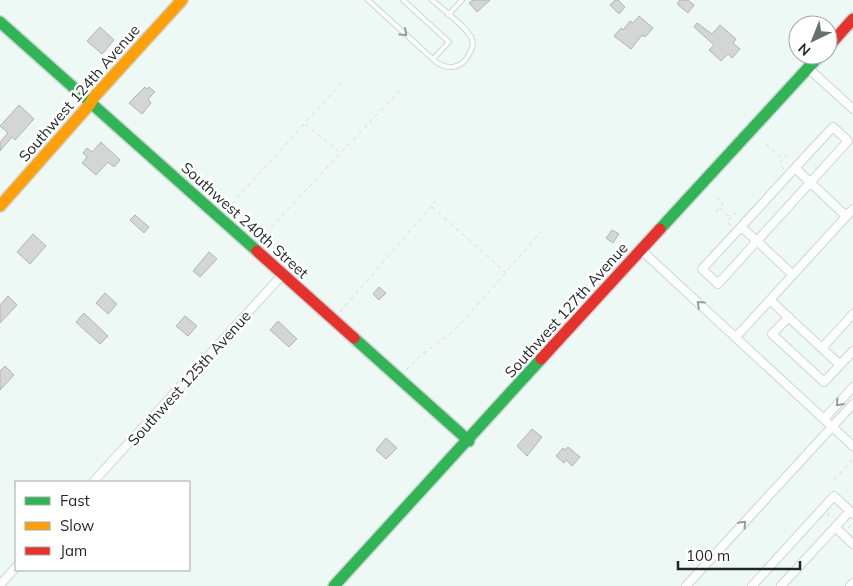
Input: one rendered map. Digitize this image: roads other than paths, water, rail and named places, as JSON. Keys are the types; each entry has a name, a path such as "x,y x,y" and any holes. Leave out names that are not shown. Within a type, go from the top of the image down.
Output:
{"street":[{"name":"Southwest 124th Avenue","path":"0,206 90,104 94,97 182,0"},
{"path":"838,36 853,19"},
{"name":"Southwest 240th Street","path":"0,22 334,319 468,441"},
{"name":"Southwest 127th Avenue","path":"334,586 811,65"},
{"path":"808,68 853,109"},
{"path":"833,127 848,141 718,284 702,269 739,225 795,165 833,127"},
{"path":"795,165 810,183 846,216"},
{"path":"736,337 853,209"},
{"path":"739,225 793,275"},
{"path":"641,250 853,446"},
{"name":"Southwest 125th Avenue","path":"95,481 283,274"},
{"path":"770,300 840,365"},
{"path":"822,348 853,314"},
{"path":"789,317 772,334 824,382 853,352"},
{"path":"824,419 853,387"},
{"path":"686,586 853,404"},
{"path":"752,586 834,496 851,512 781,586"},
{"path":"835,527 853,544"},
{"path":"0,585 15,568"},
{"path":"850,586 853,583"}],"lane":[{"path":"368,0 433,59 442,65 452,68 460,65 467,59 472,43 469,34 432,0"},
{"path":"403,0 449,42 433,59"},
{"path":"448,15 462,0"}]}
